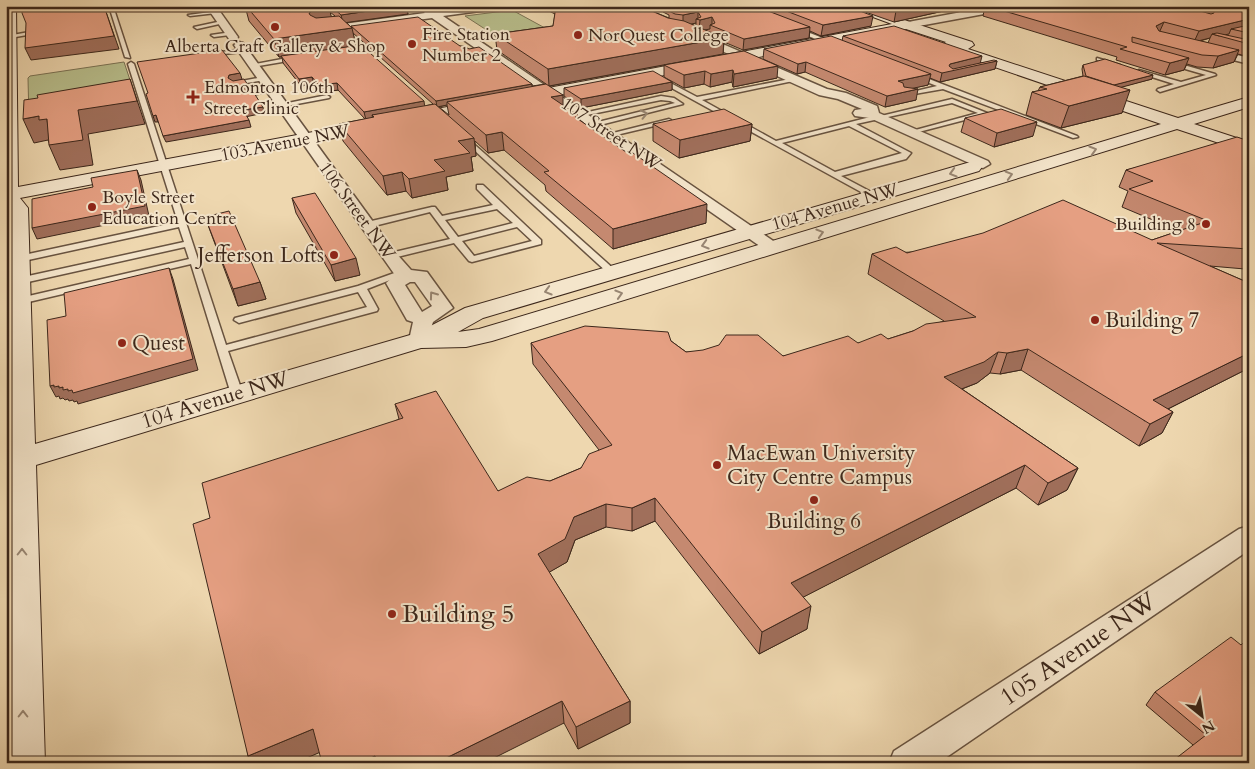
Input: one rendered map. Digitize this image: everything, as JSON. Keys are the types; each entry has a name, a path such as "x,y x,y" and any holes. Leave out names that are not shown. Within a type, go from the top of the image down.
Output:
{"main road":[{"path":"10,6 7,127 9,183 6,195 18,208 19,280 14,460 23,763"},
{"path":"849,6 993,64 1165,110"},
{"path":"834,8 901,27 1165,110 1186,122 1249,148"},
{"name":"103 Avenue NW","path":"6,195 305,139 350,126 437,113 743,57 831,43 901,27"},
{"name":"104 Avenue NW","path":"423,333 466,339 483,336 1186,122 1246,93"},
{"path":"1119,124 1165,110"},
{"path":"1186,122 1249,138"},
{"path":"1047,145 1093,132"},
{"name":"104 Avenue NW","path":"14,460 237,394 423,333 474,313 1002,158"}],"street":[{"name":"107 Street NW","path":"422,6 612,134 773,247"},
{"path":"320,30 495,6"},
{"name":"103 Avenue NW","path":"901,27 1006,7"},
{"name":"106 Street NW","path":"213,9 404,275 395,283 423,333"},
{"path":"690,33 823,92 827,99 857,112 877,117 983,164"},
{"path":"1198,48 1249,61"},
{"path":"404,275 420,276 443,308 423,333"},
{"name":"105 Avenue NW","path":"907,763 1243,547"}],"lane":[{"path":"111,6 128,46 182,224 237,394"},
{"path":"943,6 968,14"},
{"path":"190,15 213,9"},
{"path":"330,17 350,36"},
{"path":"197,27 232,36"},
{"path":"790,27 831,43"},
{"path":"210,29 232,36"},
{"path":"690,33 709,32"},
{"path":"10,36 27,33"},
{"path":"214,35 232,36"},
{"path":"224,52 232,36"},
{"path":"253,65 308,57"},
{"path":"1099,59 1126,68"},
{"path":"1167,62 1213,75"},
{"path":"1135,70 1180,84"},
{"path":"907,73 1075,137"},
{"path":"1160,90 1222,73"},
{"path":"650,74 872,196"},
{"path":"234,83 263,79"},
{"path":"697,100 792,79"},
{"path":"906,95 942,87"},
{"path":"242,95 271,90"},
{"path":"281,104 326,97"},
{"path":"582,114 661,98 672,98 680,104 596,124"},
{"path":"775,143 952,100 1010,123 1027,118"},
{"path":"707,113 717,110"},
{"path":"911,132 984,113"},
{"path":"612,134 678,119"},
{"path":"834,175 903,157 907,153 850,124"},
{"path":"458,132 612,272"},
{"path":"366,224 432,209 472,259 538,242 480,187"},
{"path":"439,219 499,206"},
{"path":"19,280 182,224"},
{"path":"389,256 518,224"},
{"path":"19,280 189,244"},
{"path":"19,280 52,294 194,261"},
{"path":"50,274 52,294"},
{"path":"239,320 404,275"},
{"path":"222,349 373,309 361,288"}],"green space":[{"path":"512,10 556,34 505,42 465,16"},
{"path":"124,62 138,104 29,121 28,78 30,76"}],"building":[{"path":"22,6 104,6 114,36 25,48 26,23 22,13"},
{"path":"246,6 328,6 315,9 309,13 316,18 339,16 352,28 274,39"},
{"path":"331,6 403,6 341,15"},
{"path":"556,6 645,6 647,9 668,18 684,21 724,38 548,69 495,34 553,26"},
{"path":"670,6 755,6 810,27 744,39 710,25 715,23 712,17 700,20 696,19 701,17 698,12 683,15 675,14 669,11"},
{"path":"773,6 847,6 873,16 823,25"},
{"path":"880,6 921,6 896,11"},
{"path":"987,6 1182,6 1211,14 1214,13 1214,10 1202,6 1249,6 1249,19 1199,31 1164,22 1156,26 1159,31 1239,50 1218,56 1202,55 1132,37 1132,42 1189,58 1170,63 1120,49 1127,47"},
{"path":"418,17 460,46 469,49 479,47 532,84 436,101 351,26"},
{"path":"1249,25 1249,33 1231,29"},
{"path":"894,26 982,56 950,64 949,66 953,69 994,60 997,61 942,73 843,36"},
{"path":"1217,33 1249,40 1249,44 1212,34"},
{"path":"831,36 931,74 898,81 903,83 904,87 918,89 887,96 806,62 798,64 764,49"},
{"path":"361,45 424,101 364,112 337,83 319,85 312,77 299,79 281,56"},
{"path":"222,50 240,73 229,75 228,78 233,81 244,79 248,85 236,87 235,90 240,93 252,90 263,107 243,110 249,120 163,136 156,115 153,116 146,94 148,93 137,62"},
{"path":"744,51 778,66 734,74 733,70 711,74 705,71 684,75 664,65"},
{"path":"1105,59 1153,75 1114,85 1086,76 1083,65"},
{"path":"653,71 672,82 581,99 564,88"},
{"path":"1084,76 1130,90 1069,106 1032,92 1047,89 1040,87"},
{"path":"130,79 137,101 78,110 83,140 49,145 47,119 39,120 39,116 23,119 24,100 38,98 37,95"},
{"path":"546,84 563,95 551,97 579,116 575,117 626,152 630,151 707,204 613,229 544,172 549,171 502,132 486,135 447,102"},
{"path":"435,104 474,138 458,141 470,153 434,160 445,171 409,179 402,172 383,176 339,124 374,117 372,115"},
{"path":"724,109 752,124 680,140 653,124"},
{"path":"1001,109 1037,122 997,133 965,118"},
{"path":"1237,137 1249,141 1249,249 1157,243 1249,283 1249,353 1153,400 1173,412 1150,424 1028,349 1007,353 998,352 984,362 944,377 1078,468 1048,483 1025,465 791,583 811,606 762,632 655,498 632,508 606,504 574,517 565,539 538,554 630,701 576,727 562,701 436,763 378,763 375,756 360,763 322,763 313,729 248,756 193,524 210,518 202,483 403,418 395,404 436,391 498,491 527,477 550,481 581,468 589,454 612,445 531,343 585,326 668,332 671,341 686,352 703,350 719,345 726,335 758,335 783,356 848,336 858,343 881,334 888,339 913,331 926,324 976,317 872,254 896,247 907,253 983,233 1063,200 1152,240 1208,221 1129,189 1153,181 1126,170"},
{"path":"137,170 145,206 32,228 32,199 93,187 91,178"},
{"path":"315,193 356,258 331,265 292,198"},
{"path":"229,211 260,282 233,289 205,217"},
{"name":"Quest","path":"169,268 193,359 73,393 72,390 63,390 63,387 50,386 47,320 66,316 64,293"},
{"path":"1231,637 1241,645 1244,642 1249,646 1249,763 1170,763 1206,735 1155,692"}],"place":[{"name":"Alberta Craft Gallery & Shop","path":"275,27"},
{"name":"NorQuest College","path":"578,35"},
{"name":"Fire Station Number 2","path":"412,44"},
{"name":"Edmonton 106th Street Clinic","path":"193,97"},
{"name":"Boyle Street Education Centre","path":"92,207"},
{"name":"Building 8","path":"1206,224"},
{"name":"Jefferson Lofts","path":"334,255"},
{"name":"Building 7","path":"1095,320"},
{"name":"Quest","path":"122,343"},
{"name":"MacEwan University City Centre Campus","path":"717,465"},
{"name":"Building 6","path":"814,500"},
{"name":"Building 5","path":"392,614"}]}
